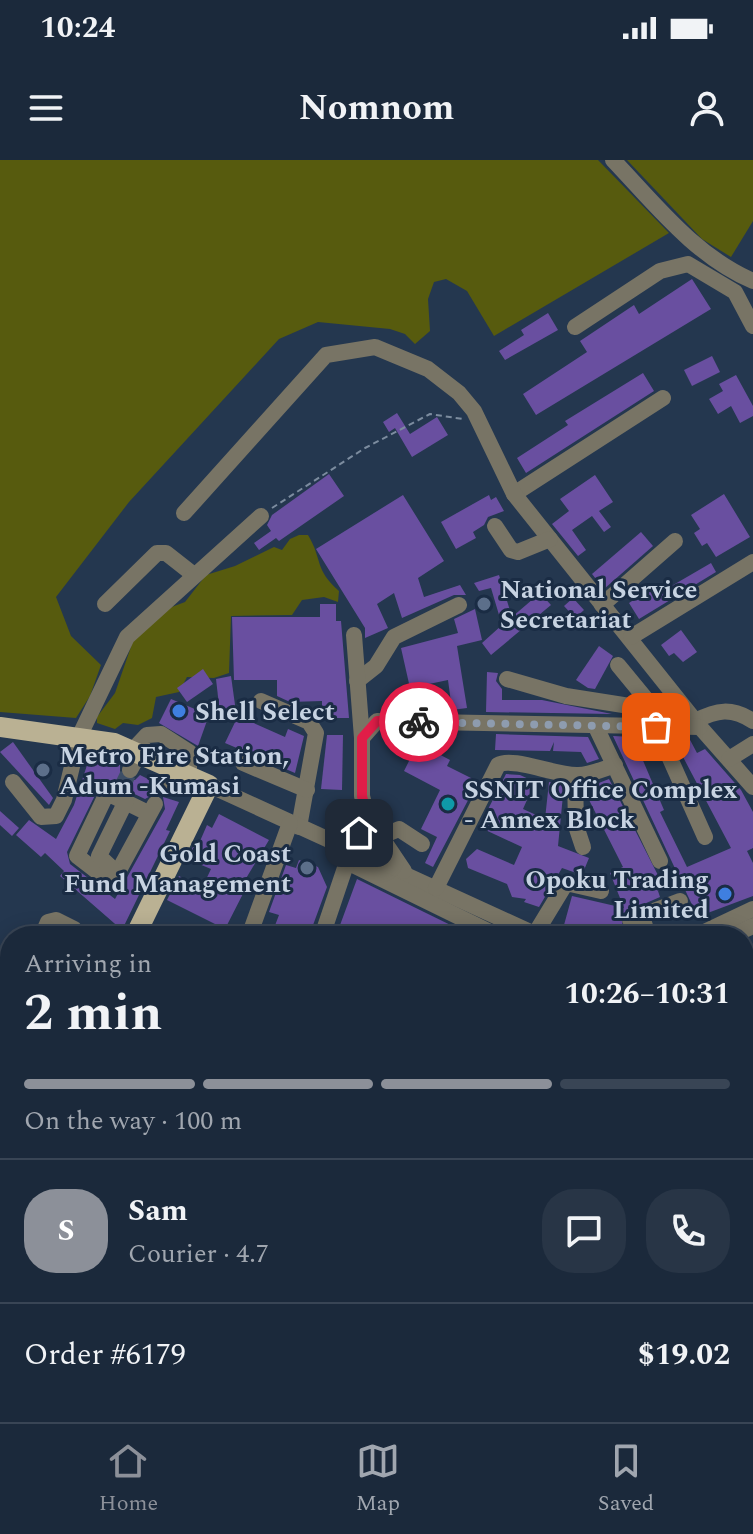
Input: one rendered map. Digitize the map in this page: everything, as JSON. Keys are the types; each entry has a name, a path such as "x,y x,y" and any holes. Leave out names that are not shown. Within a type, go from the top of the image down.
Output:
{"main road":[{"path":"0,727 79,737 184,773 209,785 140,926"}],"street":[{"path":"613,160 694,245 723,266 753,281"},
{"path":"575,327 660,271 688,264 735,292 753,326"},
{"path":"184,513 326,355 375,347 428,369 453,387 478,420 514,494 698,724 752,783"},
{"path":"514,494 663,398"},
{"path":"13,782 41,817 56,816 64,800 79,737 127,637 261,516"},
{"path":"495,526 511,550 518,552 550,539"},
{"path":"602,605 675,541"},
{"path":"105,604 157,553 166,553 194,575"},
{"path":"631,637 753,562"},
{"path":"357,681 383,657 394,637 459,605"},
{"path":"354,635 362,738 362,796 367,816 407,875"},
{"path":"618,665 656,718 705,837"},
{"path":"507,679 656,718 677,727 698,724 717,710 728,710 753,721"},
{"path":"253,926 307,790 316,733 309,722 261,701"},
{"path":"362,738 377,721 595,725 656,718"},
{"path":"595,725 660,861"},
{"path":"729,759 753,744"},
{"path":"436,888 498,765 512,760 546,772 575,775 615,765"},
{"path":"243,763 307,790"},
{"path":"164,786 184,773"},
{"path":"575,775 576,826 583,847"},
{"path":"209,785 294,825 479,926"},
{"path":"121,796 152,808 117,873 99,856 121,796"},
{"path":"325,926 349,856 367,816"},
{"path":"380,837 399,829 422,844"},
{"path":"349,856 407,875 518,926"},
{"path":"542,926 566,883 601,891"},
{"path":"641,926 636,918 680,901"},
{"path":"717,926 753,909"},
{"path":"46,926 48,922 56,920 68,926"}],"path":[{"path":"261,516 365,448 430,414 478,420"}],"shaded area":[{"path":"0,160 598,160 669,233 494,336 467,291 446,279 434,282 428,299 430,331 415,344 405,334 390,329 318,322 279,339 129,502 56,597 71,636 101,665 90,696 76,718 0,712"},
{"path":"627,160 753,160 753,221 731,257 702,239"},
{"path":"308,535 322,570 339,591 338,602 324,597 302,600 292,615 231,616 229,673 214,678 187,677 179,692 156,697 152,718 138,725 123,723 115,729 97,723 97,717 115,693 133,641 169,608 185,602 206,575 235,566 274,547 282,550 290,539"}],"building":[{"path":"692,279 711,309 536,415 523,394 587,352 580,341 634,305 639,314"},
{"path":"548,313 558,330 505,360 499,351 524,335 521,330"},
{"path":"712,356 720,372 692,386 684,370"},
{"path":"643,373 654,391 526,473 517,458 568,425 565,421"},
{"path":"736,375 753,406 753,416 740,423 731,406 718,414 709,399 723,391 719,384"},
{"path":"397,413 410,434 437,417 448,435 412,457 395,428 389,432 383,422"},
{"path":"329,474 344,496 279,541 276,538 259,550 254,543 271,531 267,525 272,515"},
{"path":"595,475 613,502 599,511 611,527 604,532 592,516 572,530 586,550 578,556 552,524 569,511 560,499"},
{"path":"724,494 750,537 716,557 707,543 702,546 694,533 700,529 691,515"},
{"path":"403,495 444,561 418,578 424,597 460,585 466,595 454,595 402,618 394,593 377,604 388,628 365,638 365,628 316,549"},
{"path":"489,495 491,500 496,497 504,511 488,517 484,525 473,532 476,538 456,549 441,522"},
{"path":"641,532 653,546 604,589 592,574"},
{"path":"711,563 716,572 639,619 629,603 652,588 656,595"},
{"path":"499,575 512,617 540,593 551,605 491,655 482,643 502,625 491,588 479,591 474,583"},
{"path":"573,598 584,610 575,618 564,606"},
{"path":"320,604 336,604 336,621 341,621 349,718 322,718 322,701 290,702 277,696 277,680 234,680 232,617 320,617"},
{"path":"475,609 482,640 457,646 467,708 452,710 448,680 410,688 401,648 458,633 454,619"},
{"path":"681,630 697,652 683,662 674,653 669,656 661,645"},
{"path":"599,646 613,656 595,689 588,688 576,680"},
{"path":"203,669 213,684 187,702 177,688"},
{"path":"487,672 498,673 496,681 502,689 502,700 542,700 612,714 486,712"},
{"path":"231,676 236,712 220,714 216,679"},
{"path":"171,699 209,715 198,746 159,723"},
{"path":"238,716 285,737 288,729 304,736 295,773 225,743"},
{"path":"496,734 588,737 599,759 587,763 581,752 553,751 554,742 550,751 495,750"},
{"path":"327,735 343,735 342,790 321,789"},
{"path":"613,736 633,737 664,810 660,812 687,867 731,848 673,738 689,738 697,753 705,749 741,790 753,812 753,848 747,851 753,863 753,896 705,914 702,907 694,909"},
{"path":"13,742 53,798 49,805 0,752"},
{"path":"418,743 450,760 447,766 475,780 476,785 433,867 425,863 437,837 421,829 440,790 404,771"},
{"path":"90,756 120,765 120,775 125,780 135,780 140,775 154,782 156,793 145,799 103,779 67,852 70,864 115,899 165,809 163,797 179,802 166,830 170,831 124,926 117,926 60,876 64,871 45,853 41,857 16,835 29,820 56,839 74,805"},
{"path":"506,774 520,775 535,782 523,809 545,819 549,782 564,785 558,846 589,858 582,875 562,868 539,907 524,902 526,899 512,897 507,884 468,868 466,859 477,849 514,865 522,847 479,827"},
{"path":"609,779 665,889 658,891 660,897 621,914 623,926 564,925 572,896 624,908 610,873 623,867 586,794 586,788"},
{"path":"0,811 19,828 12,836 0,825"},
{"path":"219,814 269,840 245,880 249,882 227,926 219,926 167,900 179,876 202,888 211,869 187,859 193,847 197,848 207,825 212,828"},
{"path":"299,860 318,867 327,887 313,926 275,926 279,915 269,912 286,865 296,868"},
{"path":"357,879 453,926 340,926"}],"tunnel":[{"path":"121,789 130,770"}],"way so far":[{"path":"419,722 656,727"}],"place":[{"name":"National Service Secretariat","path":"484,604"},
{"name":"Shell Select","path":"179,711"},
{"name":"Metro Fire Station, Adum -Kumasi","path":"43,770"},
{"name":"SSNIT Office Complex - Annex Block","path":"448,804"},
{"name":"Gold Coast Fund Management","path":"307,868"},
{"name":"Opoku Trading Limited","path":"725,894"}],"route":[{"path":"359,833 367,816 362,796 362,738 370,725 377,721 419,722"}]}
